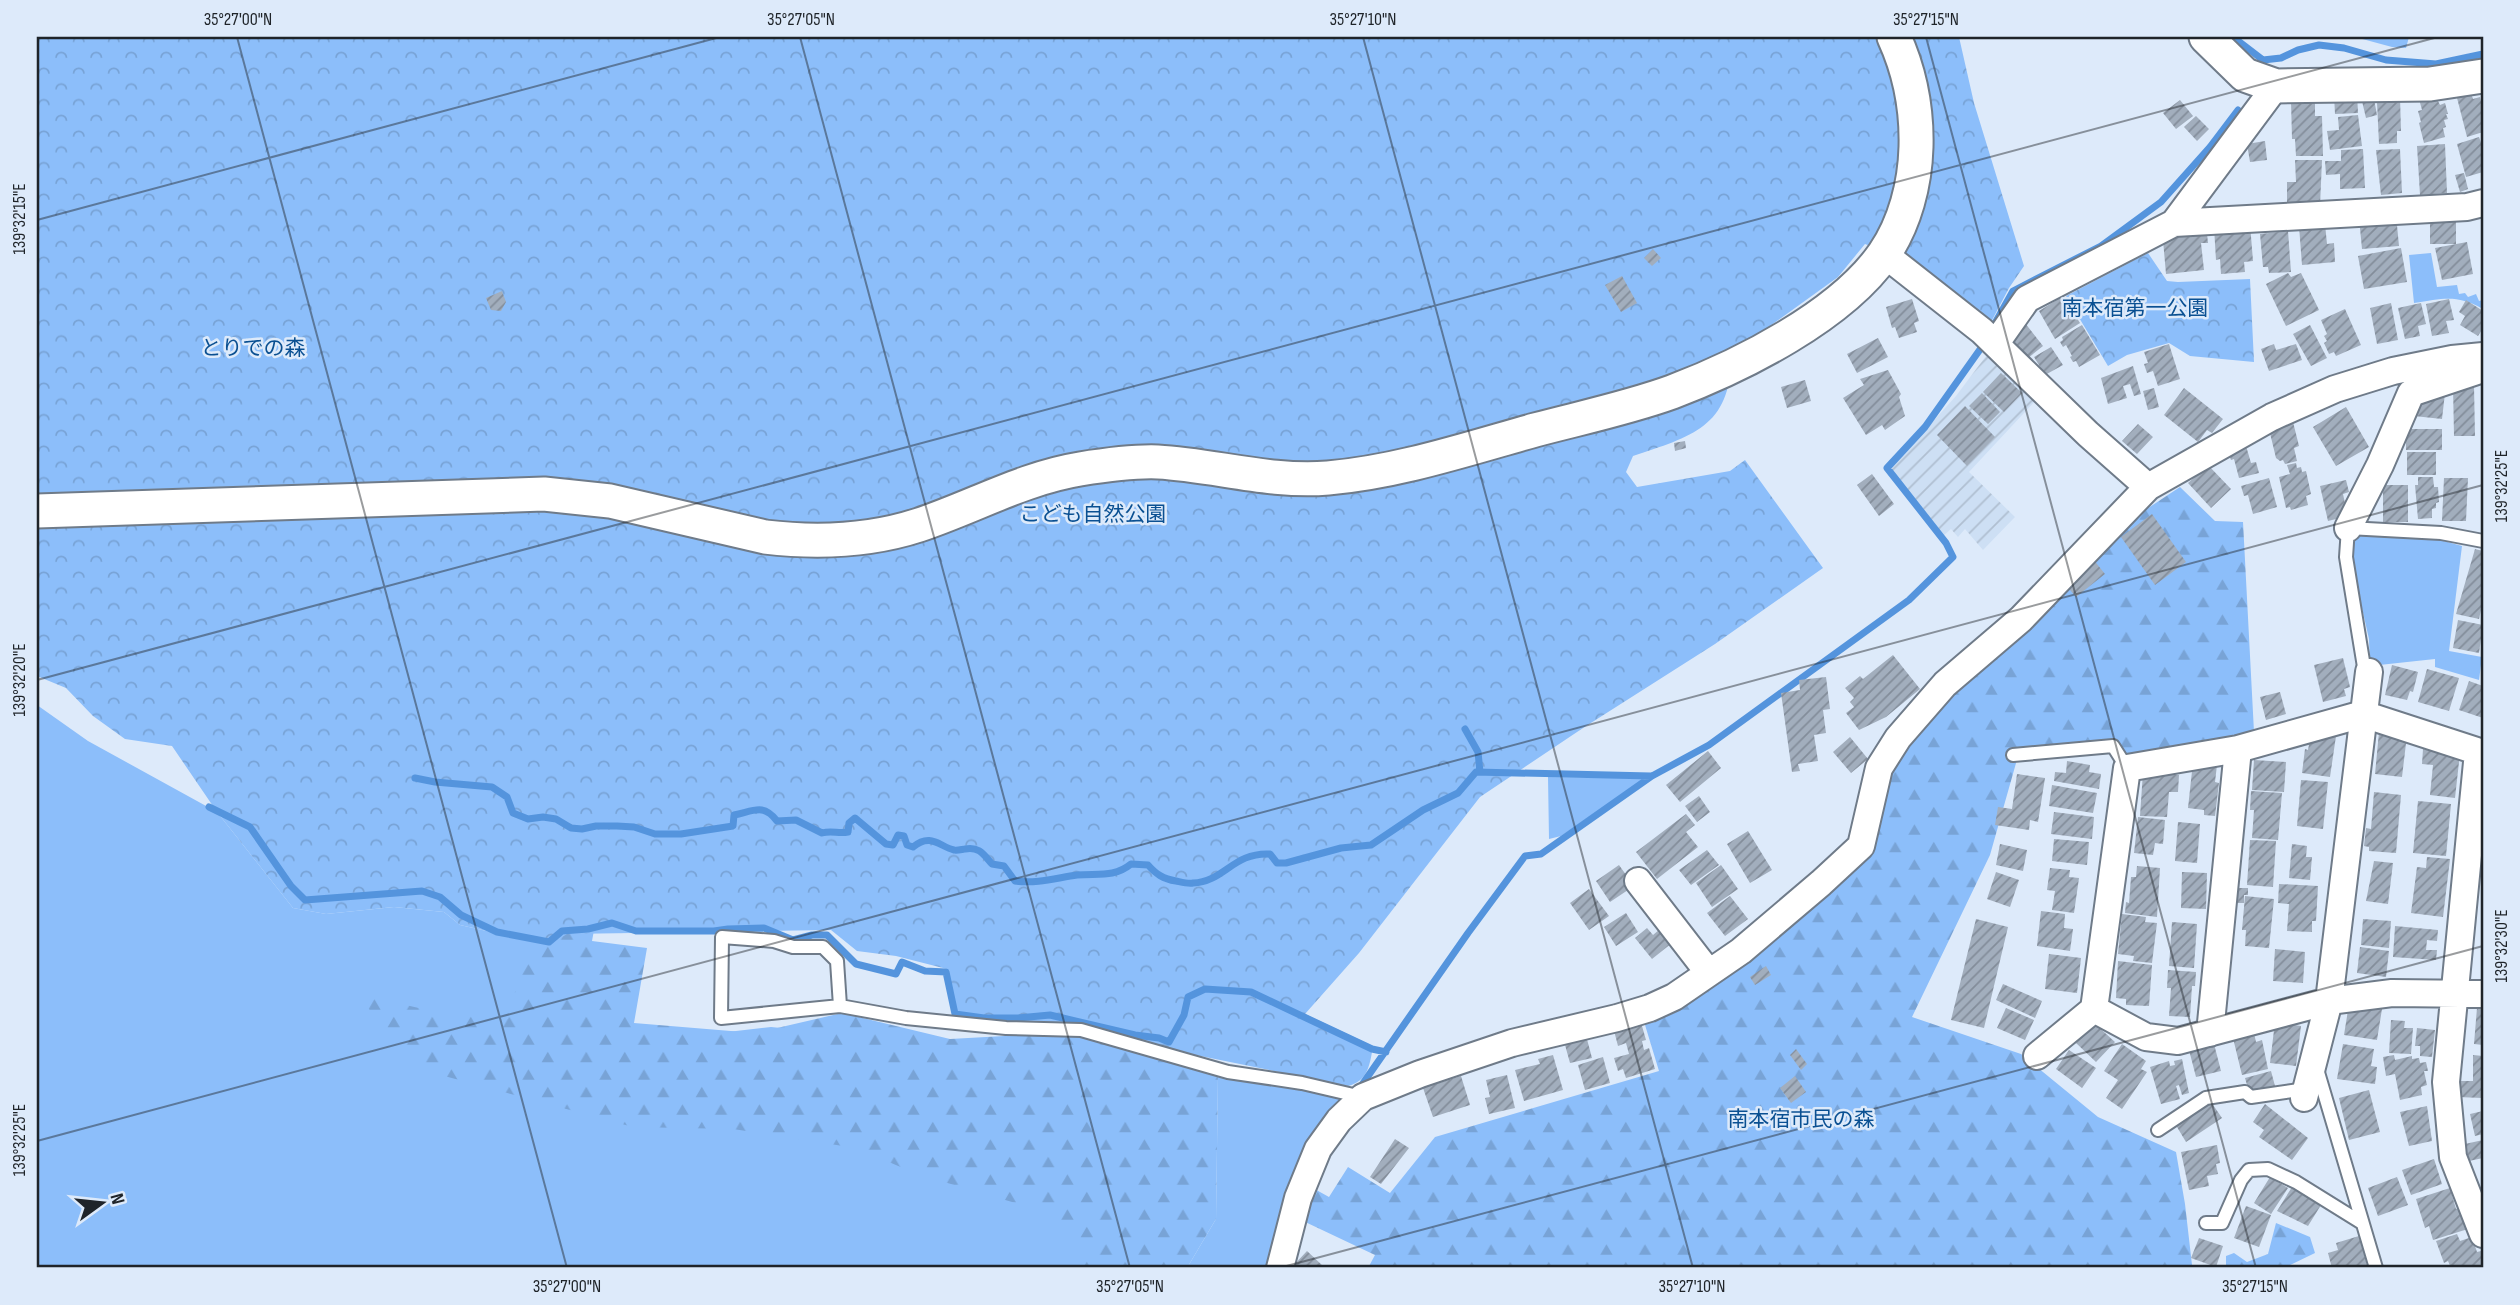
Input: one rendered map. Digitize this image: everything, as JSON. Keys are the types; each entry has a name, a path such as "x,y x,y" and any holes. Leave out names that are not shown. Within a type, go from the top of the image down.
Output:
{"street":[{"path":"37,511 544,494 610,501 765,537 828,540 865,537 917,526 1048,476 1078,470 1158,462 1268,476 1324,479 1383,471 1671,392 1753,355 1791,334 1847,295 1884,254 1906,210 1915,168 1917,121 1909,78 1894,37"},
{"path":"2206,37 2245,75 2276,86 2430,84 2483,76"},
{"path":"2174,223 2276,86"},
{"path":"1989,337 2027,299 2174,223 2467,207 2483,203"},
{"path":"1884,254 1989,337 2088,434 2148,487"},
{"path":"1280,1268 1298,1198 1318,1149 1339,1120 1363,1097 1420,1074 1512,1043 1650,1008 1674,997 1741,951 1861,846 1880,768 1898,738 1945,684 2021,619 2148,487 2272,417 2334,389 2393,371 2452,359 2483,356"},
{"path":"2348,528 2380,465 2411,393 2483,369"},
{"path":"2305,1093 2329,1001 2369,672"},
{"path":"2036,1056 2094,1009 2126,768 2238,749 2362,714 2481,752 2453,992 2446,1082 2453,1157 2483,1234"},
{"path":"2210,1033 2238,749"},
{"path":"1638,881 1709,973"},
{"path":"2094,1009 2146,1037 2178,1041 2329,1001 2392,993 2483,994"}],"lane":[{"path":"2369,672 2364,667 2346,557 2348,528 2441,533 2483,541"},
{"path":"2013,755 2113,746 2126,768"},
{"path":"840,1006 837,961 823,947 793,947 774,941 722,937 721,1018 840,1006 944,1022 1006,1028 1081,1030 1228,1072 1302,1083 1363,1097"},
{"path":"2315,1055 2320,1085 2376,1268"},
{"path":"2158,1130 2206,1098 2245,1092 2251,1097 2305,1093"},
{"path":"2206,1223 2222,1223 2241,1180 2249,1170 2268,1169 2296,1182 2362,1223"}],"shaded area":[{"path":"1989,352 2038,398 1969,472 2015,517 1983,550 1965,529 1958,537 1951,529 1942,537 1890,469 1956,396"}],"green space":[{"name":"こども自然公園","path":"37,37 1959,37 1974,103 2024,266 1990,324 1913,262 1865,244 1838,277 1731,354 1724,398 1716,413 1704,425 1673,442 1633,456 1626,472 1637,487 1730,471 1745,460 1823,568 1715,644 1480,797 1359,953 1305,1014 1373,1046 1364,1076 1348,1086 1156,1047 1083,1027 958,1021 947,969 896,956 857,951 831,930 567,934 549,945 460,925 444,912 394,907 326,914 293,908 217,812 172,746 125,739 93,716 66,688 37,676"},
{"path":"2355,37 2409,37 2406,48"},
{"name":"南本宿第一公園","path":"2148,253 2167,281 2250,279 2254,362 2190,356 2169,343 2127,355 2108,366 2066,296"},
{"path":"2431,253 2437,287 2457,285 2459,294 2465,293 2468,297 2476,294 2479,301 2483,300 2483,309 2457,299 2414,303 2409,255"},
{"name":"南本宿市民の森","path":"2180,487 2215,521 2243,522 2254,732 2128,756 2116,739 2020,749 1990,855 1912,1017 2021,1054 2098,1117 2176,1152 2192,1265 2196,1268 1368,1268 1375,1255 1301,1220 1311,1187 1329,1197 1348,1167 1390,1193 1435,1137 1659,1071 1642,1015 1868,850 1888,768 1947,687 2118,528"},
{"path":"2352,533 2440,535 2440,540 2462,546 2449,651 2482,657 2479,680 2435,667 2435,659 2370,666 2369,639 2352,564"},
{"path":"37,705 88,741 217,812 293,908 326,914 394,907 444,912 460,925 549,945 533,1005 667,1039 771,1027 1009,1051 1123,1268 37,1268"},
{"path":"1548,777 1646,778 1561,836 1549,839"},
{"path":"602,887 592,941 647,948 634,1023 755,1033 842,1013 950,1039 1078,1032 1218,1075 1216,1219 1187,1268 1086,1268 1079,1255 1043,1211 917,1174 856,1148 733,1129 633,1127 437,1074 406,1060 358,994 436,1012 508,1019 531,929"},
{"path":"1218,1075 1346,1097 1266,1268 1187,1268 1216,1219"},
{"path":"2276,1223 2310,1237 2315,1253 2284,1268 2226,1268 2226,1256 2234,1253 2247,1262 2268,1254"}],"building":[{"path":"2470,90 2473,99 2480,97 2483,132 2467,137 2456,94"},
{"path":"2357,93 2358,113 2335,114 2334,95"},
{"path":"2373,94 2377,115 2366,118 2361,97"},
{"path":"2435,95 2440,105 2445,103 2448,114 2448,119 2444,120 2445,137 2424,143 2419,123 2418,111 2422,110 2419,99"},
{"path":"2389,97 2400,97 2401,131 2397,131 2397,143 2379,144 2377,102 2390,102"},
{"path":"2180,100 2193,116 2176,129 2163,113"},
{"path":"2291,101 2315,101 2315,116 2322,116 2323,156 2296,156 2295,139 2292,139"},
{"path":"2358,115 2362,146 2330,150 2327,131 2339,130 2338,117"},
{"path":"2196,116 2209,129 2197,141 2184,127"},
{"path":"2479,137 2483,148 2483,172 2466,177 2457,144"},
{"path":"2265,141 2267,160 2250,162 2247,144"},
{"path":"2445,144 2447,193 2420,195 2417,146"},
{"path":"2363,149 2365,188 2340,189 2340,174 2326,175 2325,161 2341,161 2341,150"},
{"path":"2400,149 2402,193 2381,195 2376,150"},
{"path":"2295,160 2322,160 2320,206 2287,206 2287,182 2296,182"},
{"path":"2464,173 2468,189 2460,192 2455,175"},
{"path":"2430,211 2456,211 2456,244 2430,244"},
{"path":"2396,215 2399,246 2362,249 2359,218"},
{"path":"2250,224 2253,261 2244,262 2245,272 2221,274 2220,259 2216,260 2214,227"},
{"path":"2325,224 2327,244 2334,243 2335,262 2302,265 2299,226"},
{"path":"2206,225 2208,243 2201,243 2204,270 2166,274 2163,240"},
{"path":"2288,231 2291,272 2269,273 2268,267 2263,267 2260,234"},
{"path":"2467,242 2473,274 2442,280 2435,248"},
{"path":"2401,248 2407,282 2364,289 2358,256"},
{"path":"1653,249 1661,258 1652,266 1644,258"},
{"path":"2288,273 2291,277 2301,273 2319,310 2286,326 2266,284"},
{"path":"1622,276 1637,303 1621,312 1605,285"},
{"path":"502,291 506,302 501,311 491,310 486,298"},
{"path":"2063,296 2080,323 2055,339 2039,311"},
{"path":"1912,299 1919,321 1914,323 1917,332 1899,338 1895,327 1892,328 1886,307"},
{"path":"2449,299 2454,320 2446,321 2449,333 2432,336 2426,304"},
{"path":"2466,300 2483,311 2483,328 2478,336 2460,325 2465,316 2459,312"},
{"path":"2391,303 2398,340 2377,344 2370,308"},
{"path":"2421,303 2426,324 2418,326 2420,336 2405,339 2398,308"},
{"path":"2345,309 2361,345 2336,356 2334,352 2329,354 2324,343 2327,341 2324,336 2327,334 2321,320"},
{"path":"2025,323 2043,346 2023,362 2005,339"},
{"path":"2082,325 2100,355 2079,367 2070,357 2072,356 2066,345 2063,347 2060,342 2062,337"},
{"path":"2310,325 2327,358 2311,366 2293,334"},
{"path":"1878,338 1888,357 1857,373 1847,354"},
{"path":"2169,344 2180,379 2158,386 2153,371 2147,373 2144,364 2148,363 2144,352"},
{"path":"2274,344 2276,350 2296,344 2302,360 2269,371 2261,349"},
{"path":"2051,347 2063,365 2045,375 2034,357"},
{"path":"2133,366 2141,394 2134,396 2130,384 2123,386 2127,398 2108,404 2101,378"},
{"path":"1888,370 1901,394 1899,397 1905,416 1885,430 1882,425 1866,435 1843,398 1864,385 1860,379"},
{"path":"2001,373 2022,393 2004,412 1983,392"},
{"path":"1805,380 1811,401 1787,408 1781,387"},
{"path":"2453,386 2474,386 2475,436 2454,436"},
{"path":"2154,388 2159,407 2148,410 2143,391"},
{"path":"2184,388 2223,419 2212,433 2207,430 2198,442 2164,415"},
{"path":"1982,393 2000,412 1988,424 1969,406"},
{"path":"2445,393 2442,419 2414,416 2420,403"},
{"path":"1965,406 1995,437 1967,466 1937,435"},
{"path":"2346,407 2369,447 2336,466 2313,427"},
{"path":"2293,422 2299,446 2294,448 2297,461 2285,464 2283,460 2276,458 2269,429"},
{"path":"2138,424 2153,437 2137,454 2122,441"},
{"path":"2406,429 2442,429 2442,450 2406,450"},
{"path":"2244,439 2251,463 2256,462 2259,473 2239,478 2234,459 2231,460 2226,444"},
{"path":"1685,441 1686,448 1675,451 1674,443"},
{"path":"2407,452 2436,452 2436,475 2407,475"},
{"path":"2296,463 2302,472 2306,471 2311,494 2306,496 2308,505 2291,510 2290,507 2286,508 2279,477 2290,474 2287,465"},
{"path":"2208,465 2231,489 2211,508 2188,483"},
{"path":"1872,474 1894,504 1879,516 1857,485"},
{"path":"2418,477 2433,477 2434,487 2438,487 2439,502 2436,503 2436,508 2432,509 2432,518 2418,519 2415,485 2418,485"},
{"path":"2269,478 2277,507 2253,514 2248,495 2244,496 2241,486"},
{"path":"2444,478 2468,478 2466,521 2442,521"},
{"path":"2346,480 2349,492 2343,494 2346,508 2342,509 2344,517 2328,521 2320,486"},
{"path":"2383,485 2408,485 2408,522 2383,522"},
{"path":"2152,514 2186,562 2155,585 2121,537"},
{"path":"2475,549 2483,551 2483,601 2479,619 2456,614"},
{"path":"2093,559 2105,574 2076,597 2064,583"},
{"path":"2458,620 2483,625 2479,653 2453,648"},
{"path":"1893,655 1920,689 1886,717 1859,730 1846,713 1854,707 1850,702 1854,698 1845,688 1860,676 1863,679"},
{"path":"2343,658 2350,687 2344,689 2346,696 2323,702 2314,665"},
{"path":"2392,665 2418,672 2413,692 2410,691 2407,700 2385,695"},
{"path":"2427,669 2459,678 2449,711 2418,702"},
{"path":"1826,677 1830,709 1823,710 1826,733 1814,735 1818,761 1798,764 1800,771 1792,772 1781,693 1800,690 1799,680"},
{"path":"2469,681 2483,686 2483,718 2459,710"},
{"path":"2280,692 2286,714 2266,720 2260,697"},
{"path":"2379,732 2407,735 2402,777 2375,774"},
{"path":"2311,733 2336,736 2330,777 2302,773 2305,749 2308,750"},
{"path":"1850,737 1868,759 1851,773 1833,752"},
{"path":"2423,749 2460,753 2455,798 2430,795 2433,765 2422,764"},
{"path":"1708,751 1721,768 1680,802 1666,785"},
{"path":"2254,760 2286,762 2284,792 2252,790"},
{"path":"2067,761 2090,765 2089,772 2101,774 2099,789 2054,781 2055,772 2066,773"},
{"path":"2193,762 2217,765 2215,782 2219,783 2215,816 2204,815 2204,810 2188,808"},
{"path":"2143,772 2179,775 2178,792 2169,792 2167,817 2140,816"},
{"path":"2017,774 2045,778 2038,822 2030,820 2029,830 1995,825 1998,807 2012,809"},
{"path":"2301,780 2328,782 2323,829 2297,826"},
{"path":"2052,785 2097,793 2093,813 2049,806"},
{"path":"2251,791 2282,793 2278,840 2252,838 2254,810 2250,810"},
{"path":"2374,792 2401,795 2396,853 2369,851 2369,847 2364,846 2366,828 2371,829"},
{"path":"1699,796 1710,812 1697,822 1685,806"},
{"path":"2418,801 2451,804 2446,856 2413,853"},
{"path":"2054,812 2094,817 2092,839 2051,834"},
{"path":"1686,814 1695,825 1686,832 1698,847 1657,879 1636,852"},
{"path":"2138,817 2165,820 2163,844 2155,843 2153,855 2134,853"},
{"path":"2178,822 2200,824 2197,863 2175,861"},
{"path":"1748,831 1772,870 1750,883 1727,844"},
{"path":"2054,839 2089,842 2087,865 2052,861"},
{"path":"2250,840 2276,841 2273,887 2247,885"},
{"path":"2000,844 2027,850 2023,871 1996,865"},
{"path":"2292,844 2307,846 2306,857 2312,857 2310,880 2289,878"},
{"path":"1707,850 1719,865 1691,885 1679,870"},
{"path":"2427,857 2450,859 2443,917 2411,913 2417,867 2426,868"},
{"path":"2374,861 2393,863 2388,904 2366,901"},
{"path":"1619,865 1634,886 1610,902 1596,881"},
{"path":"1721,865 1738,889 1712,907 1696,883"},
{"path":"2137,866 2160,868 2157,917 2125,913 2126,902 2129,903 2131,877 2136,877"},
{"path":"2050,868 2070,870 2069,877 2079,878 2074,913 2052,910 2055,891 2047,890"},
{"path":"1996,872 2019,880 2010,907 1987,899"},
{"path":"2182,872 2207,873 2206,909 2181,908"},
{"path":"2279,884 2318,886 2316,921 2312,921 2312,932 2287,931 2289,904 2278,903"},
{"path":"2232,888 2248,888 2244,903 2232,903"},
{"path":"1589,889 1609,916 1589,930 1570,903"},
{"path":"1730,896 1748,919 1725,936 1707,913"},
{"path":"2245,896 2274,899 2269,948 2245,946 2246,930 2242,930"},
{"path":"2041,911 2065,914 2064,928 2073,929 2070,951 2037,946"},
{"path":"1626,913 1638,932 1616,946 1604,927"},
{"path":"2122,914 2146,917 2145,922 2157,923 2152,963 2133,961 2134,956 2118,954"},
{"path":"1976,919 2008,927 1984,1028 1951,1020"},
{"path":"2363,919 2391,921 2389,948 2361,945"},
{"path":"2172,922 2197,924 2194,968 2169,966"},
{"path":"1666,924 1677,939 1652,959 1635,938 1647,928 1653,935"},
{"path":"2395,926 2438,930 2437,941 2427,940 2426,950 2437,950 2436,960 2393,957"},
{"path":"2360,947 2389,951 2386,977 2357,973"},
{"path":"2275,949 2305,952 2303,983 2273,981"},
{"path":"2049,954 2081,958 2077,993 2045,989"},
{"path":"2118,961 2152,965 2149,1006 2126,1005 2126,999 2116,998"},
{"path":"1766,966 1771,975 1755,985 1750,977"},
{"path":"2168,970 2196,972 2195,986 2192,986 2190,1017 2169,1016 2171,988 2167,988"},
{"path":"2003,984 2042,1001 2035,1018 1996,1000"},
{"path":"2349,1004 2382,1009 2377,1040 2344,1035"},
{"path":"2006,1008 2034,1020 2025,1040 1997,1028"},
{"path":"2477,1008 2483,1009 2483,1045 2474,1044"},
{"path":"1640,1019 1646,1040 1642,1041 1644,1050 1649,1048 1655,1069 1626,1078 1623,1069 1618,1071 1614,1058 1629,1054 1626,1043 1618,1046 1612,1023"},
{"path":"2391,1020 2405,1021 2404,1028 2413,1028 2411,1054 2389,1053"},
{"path":"2275,1022 2301,1026 2296,1066 2270,1063"},
{"path":"2094,1023 2115,1042 2096,1062 2076,1043"},
{"path":"1584,1028 1592,1058 1570,1063 1562,1034"},
{"path":"2417,1028 2435,1030 2432,1057 2420,1056 2420,1046 2415,1046"},
{"path":"2253,1029 2256,1042 2262,1040 2268,1069 2242,1075 2232,1034"},
{"path":"2213,1040 2221,1071 2196,1077 2188,1046"},
{"path":"2122,1044 2146,1061 2141,1069 2147,1072 2122,1109 2106,1098 2118,1080 2104,1071"},
{"path":"2343,1044 2374,1049 2371,1066 2377,1067 2375,1084 2337,1079"},
{"path":"1796,1049 1807,1064 1801,1070 1790,1055"},
{"path":"2069,1050 2096,1068 2082,1088 2056,1069"},
{"path":"1553,1055 1563,1090 1524,1101 1515,1070 1540,1064 1538,1059"},
{"path":"2394,1055 2395,1060 2412,1056 2412,1059 2419,1058 2420,1063 2426,1062 2428,1071 2424,1071 2427,1085 2421,1087 2422,1095 2400,1100 2395,1074 2386,1076 2383,1057"},
{"path":"2473,1055 2483,1056 2483,1098 2457,1097 2457,1081 2473,1081"},
{"path":"1603,1057 1610,1083 1585,1090 1578,1065"},
{"path":"2182,1059 2189,1093 2182,1095 2179,1085 2176,1086 2180,1099 2161,1104 2150,1067 2169,1061 2170,1066 2175,1065 2174,1061"},
{"path":"2271,1071 2275,1086 2249,1092 2245,1078"},
{"path":"1507,1075 1515,1108 1489,1114 1485,1098 1490,1097 1486,1080"},
{"path":"1461,1076 1470,1105 1433,1117 1423,1088"},
{"path":"1795,1076 1806,1092 1791,1103 1780,1088"},
{"path":"2369,1090 2380,1132 2349,1140 2339,1098"},
{"path":"2209,1099 2222,1118 2186,1142 2174,1122"},
{"path":"2265,1104 2308,1138 2292,1160 2259,1137 2264,1130 2253,1122"},
{"path":"2427,1106 2432,1141 2409,1146 2400,1112"},
{"path":"2483,1111 2483,1134 2475,1136 2470,1114"},
{"path":"1395,1139 1409,1148 1381,1184 1370,1177"},
{"path":"2483,1140 2483,1158 2469,1161 2465,1144"},
{"path":"2217,1145 2220,1163 2216,1164 2218,1174 2207,1176 2209,1186 2189,1190 2181,1152"},
{"path":"2434,1159 2442,1184 2411,1195 2402,1170"},
{"path":"2270,1177 2288,1188 2271,1214 2254,1203"},
{"path":"2397,1177 2408,1205 2378,1216 2368,1188"},
{"path":"2292,1187 2321,1205 2308,1226 2277,1211"},
{"path":"2450,1188 2456,1209 2464,1206 2471,1228 2433,1240 2429,1226 2425,1228 2416,1199"},
{"path":"2246,1206 2271,1215 2259,1247 2234,1238"},
{"path":"2457,1234 2460,1241 2472,1237 2477,1252 2481,1251 2483,1268 2451,1268 2448,1261 2444,1263 2436,1241"},
{"path":"2359,1236 2368,1268 2332,1268 2328,1253 2338,1250 2336,1243"},
{"path":"2199,1238 2223,1246 2216,1267 2191,1258"},
{"path":"1307,1251 1323,1266 1291,1268"}],"waterway":[{"path":"2233,37 2263,60 2281,58 2319,45 2344,48 2386,60 2436,64 2483,54"},
{"path":"1994,325 2013,291 2101,246 2161,202 2210,147 2238,110"},
{"path":"1359,1089 1525,856 1541,854 1652,776 1709,745 1909,600 1953,557 1946,543 1887,468 1925,427 1986,341"},
{"path":"1465,729 1478,752 1480,772"},
{"path":"415,778 492,787 507,797 513,813 528,819 556,819 571,828 617,826 634,827 655,834 681,834 733,826 734,815 763,810 777,821 796,820 822,833 848,832 849,823 855,818 886,844 893,845 898,835 904,836 907,845 913,847 930,841 954,850 978,850 992,864 1004,866 1015,881 1112,873 1131,864 1148,865 1164,877 1189,883 1213,878 1238,862 1257,855 1270,854 1277,863 1286,863 1341,848 1371,845 1423,810 1458,793 1476,772 1651,776"},
{"path":"209,807 250,827 291,886 305,900 422,891 440,897 461,915 497,932 549,942 562,931 588,929 612,923 636,931 764,928 793,940 812,935 827,935 856,964 896,974 902,962 925,971 946,972 955,1014 984,1018 1050,1015 1169,1042 1184,1015 1188,997 1205,989 1251,992 1372,1049 1386,1052"}],"park label":[{"name":"とりでの森","path":"253,348"}]}
